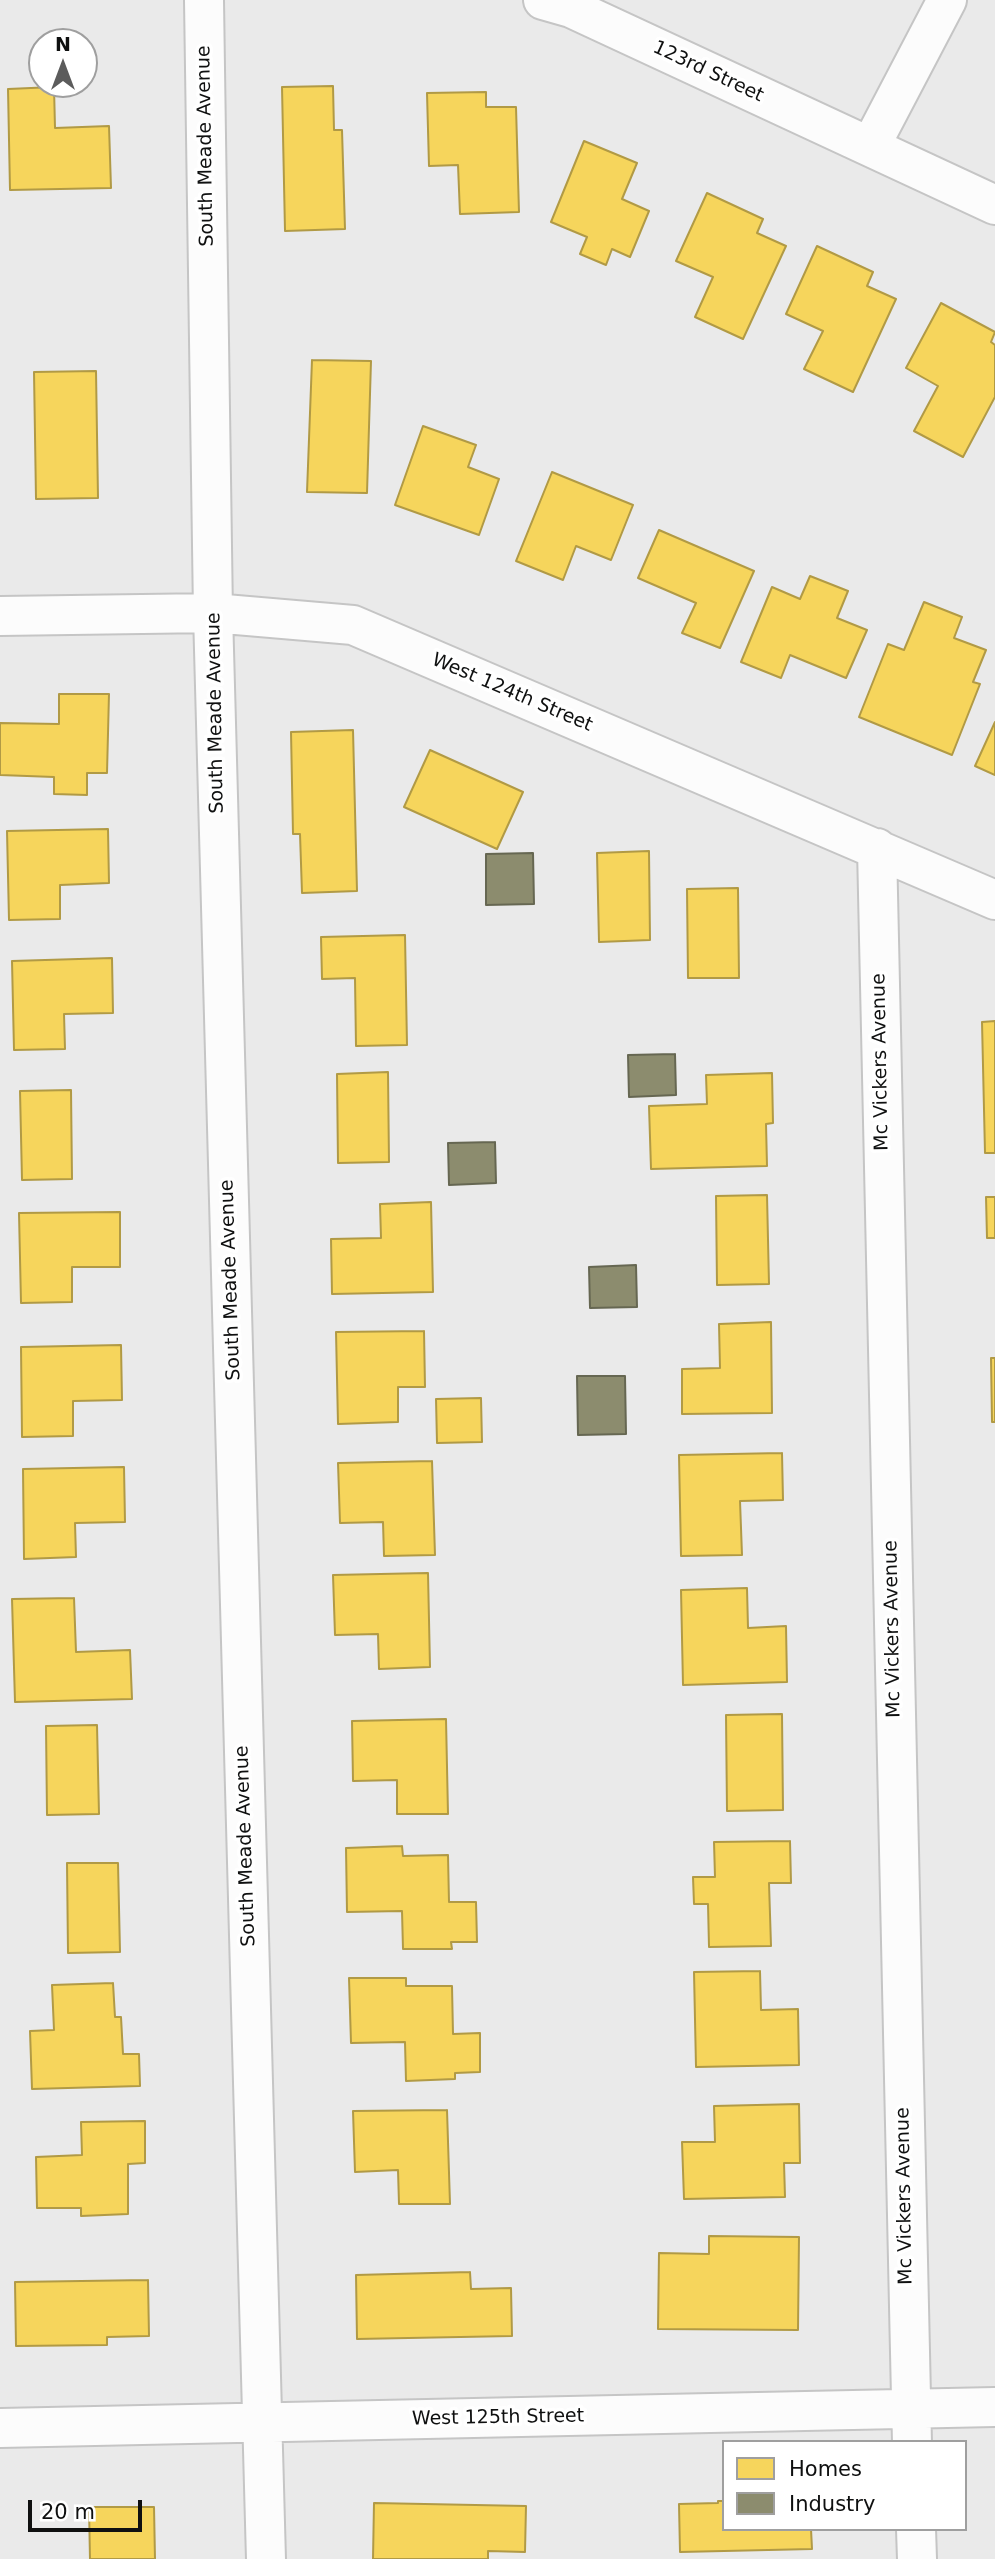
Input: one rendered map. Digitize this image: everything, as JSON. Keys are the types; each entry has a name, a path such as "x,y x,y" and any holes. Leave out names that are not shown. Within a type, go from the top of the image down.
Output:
{"street":[{"name":"South Meade Avenue","path":"204,0 213,613 266,2559"},
{"name":"123rd Street","path":"543,0 571,8 995,205"},
{"path":"870,147 947,0"},
{"name":"West 124th Street","path":"0,616 213,613 353,625 995,900"},
{"name":"Mc Vickers Avenue","path":"877,848 911,2426"},
{"name":"West 125th Street","path":"0,2428 261,2422 911,2426 995,2407"},
{"path":"916,2531 917,2559"}],"building: Homes":[{"path":"333,86 334,130 342,130 345,229 285,231 282,87"},
{"path":"28,88 28,98 54,98 55,128 109,126 111,188 10,190 8,89"},
{"path":"486,92 486,107 516,107 519,212 460,214 458,165 429,166 427,93"},
{"path":"584,141 637,163 622,199 649,211 630,257 612,249 606,265 580,254 587,237 551,222"},
{"path":"707,193 763,219 757,233 786,246 743,339 695,317 713,277 676,261"},
{"path":"817,246 873,272 867,286 896,299 853,392 804,369 823,331 786,314"},
{"path":"941,303 995,332 991,342 995,345 995,397 963,457 914,431 938,386 906,368"},
{"path":"312,360 371,361 367,493 307,492"},
{"path":"96,371 98,498 36,499 34,372"},
{"path":"423,426 476,445 468,467 499,479 479,535 395,505"},
{"path":"552,472 633,505 611,560 576,546 563,580 516,561"},
{"path":"659,530 754,571 720,648 682,633 696,603 638,578"},
{"path":"810,576 848,591 837,618 867,630 846,678 790,655 781,678 741,662 772,587 800,599"},
{"path":"924,602 962,617 954,638 986,650 973,682 980,684 952,755 859,717 888,644 904,650"},
{"path":"59,694 109,694 107,773 87,773 87,795 54,794 54,777 0,775 0,723 59,724"},
{"path":"995,722 995,775 975,766"},
{"path":"353,730 357,891 302,893 300,834 293,834 291,732"},
{"path":"430,750 523,792 497,849 404,807"},
{"path":"108,829 109,883 60,885 60,919 9,920 7,831"},
{"path":"649,851 650,940 599,942 597,853"},
{"path":"738,888 739,978 688,978 687,889"},
{"path":"405,935 407,1045 356,1046 355,978 322,979 321,937"},
{"path":"112,958 113,1013 64,1014 65,1049 14,1050 12,961"},
{"path":"995,1021 995,1153 985,1153 982,1022"},
{"path":"388,1072 389,1162 338,1163 337,1074"},
{"path":"772,1073 773,1123 766,1124 767,1166 651,1169 649,1106 707,1104 706,1075"},
{"path":"71,1090 72,1179 22,1180 20,1091"},
{"path":"767,1195 769,1284 717,1285 716,1196"},
{"path":"986,1197 995,1197 995,1238 987,1238"},
{"path":"431,1202 433,1292 332,1294 331,1239 381,1238 380,1204"},
{"path":"120,1212 120,1267 72,1267 72,1302 21,1303 19,1213"},
{"path":"771,1322 772,1413 682,1414 682,1369 720,1368 719,1324"},
{"path":"424,1331 425,1387 398,1387 398,1422 338,1424 336,1332"},
{"path":"121,1345 122,1400 73,1401 73,1436 22,1437 21,1347"},
{"path":"991,1358 995,1358 995,1422 992,1422"},
{"path":"481,1398 482,1442 437,1443 436,1399"},
{"path":"782,1453 783,1500 740,1501 742,1555 681,1556 679,1455"},
{"path":"432,1461 435,1555 384,1556 383,1522 340,1523 338,1463"},
{"path":"124,1467 125,1522 75,1523 76,1557 24,1559 23,1469"},
{"path":"428,1573 430,1667 379,1669 378,1634 335,1635 333,1575"},
{"path":"747,1588 748,1628 786,1626 787,1682 683,1685 681,1590"},
{"path":"74,1598 76,1652 130,1650 132,1699 15,1702 12,1599"},
{"path":"782,1714 783,1810 727,1811 726,1715"},
{"path":"446,1719 448,1814 397,1814 397,1780 353,1781 352,1721"},
{"path":"97,1725 99,1814 47,1815 46,1726"},
{"path":"790,1841 791,1883 769,1883 771,1946 709,1947 708,1904 694,1904 693,1877 715,1877 714,1842"},
{"path":"402,1846 403,1856 448,1855 449,1902 476,1902 477,1942 451,1942 452,1949 403,1949 402,1911 347,1912 346,1848"},
{"path":"67,1863 118,1863 120,1952 68,1953"},
{"path":"760,1971 761,2010 798,2009 799,2065 696,2067 694,1972"},
{"path":"349,1978 406,1978 406,1986 452,1986 453,2034 480,2033 480,2072 455,2073 455,2079 406,2081 405,2042 351,2043"},
{"path":"113,1983 115,2017 121,2017 123,2054 139,2054 140,2086 32,2089 30,2031 54,2030 52,1985"},
{"path":"799,2104 800,2163 784,2163 785,2197 684,2199 682,2142 715,2142 714,2106"},
{"path":"447,2110 450,2204 399,2204 398,2170 355,2172 353,2111"},
{"path":"145,2121 145,2163 128,2164 128,2214 81,2216 81,2208 37,2208 36,2157 82,2155 81,2122"},
{"path":"709,2236 799,2237 798,2330 658,2329 659,2253 709,2254"},
{"path":"470,2272 471,2289 511,2288 512,2336 357,2339 356,2275"},
{"path":"148,2280 149,2336 107,2337 107,2345 16,2346 15,2282"},
{"path":"722,2501 722,2531 811,2531 812,2549 680,2552 679,2504"},
{"path":"374,2503 526,2506 525,2552 488,2551 488,2559 373,2559"},
{"path":"89,2507 154,2507 155,2559 90,2559"}],"building: Industry":[{"path":"533,853 534,904 486,905 486,854"},
{"path":"675,1054 676,1095 629,1097 628,1055"},
{"path":"495,1142 496,1183 449,1185 448,1143"},
{"path":"636,1265 637,1307 590,1308 589,1267"},
{"path":"577,1376 625,1376 626,1434 578,1435"}]}
